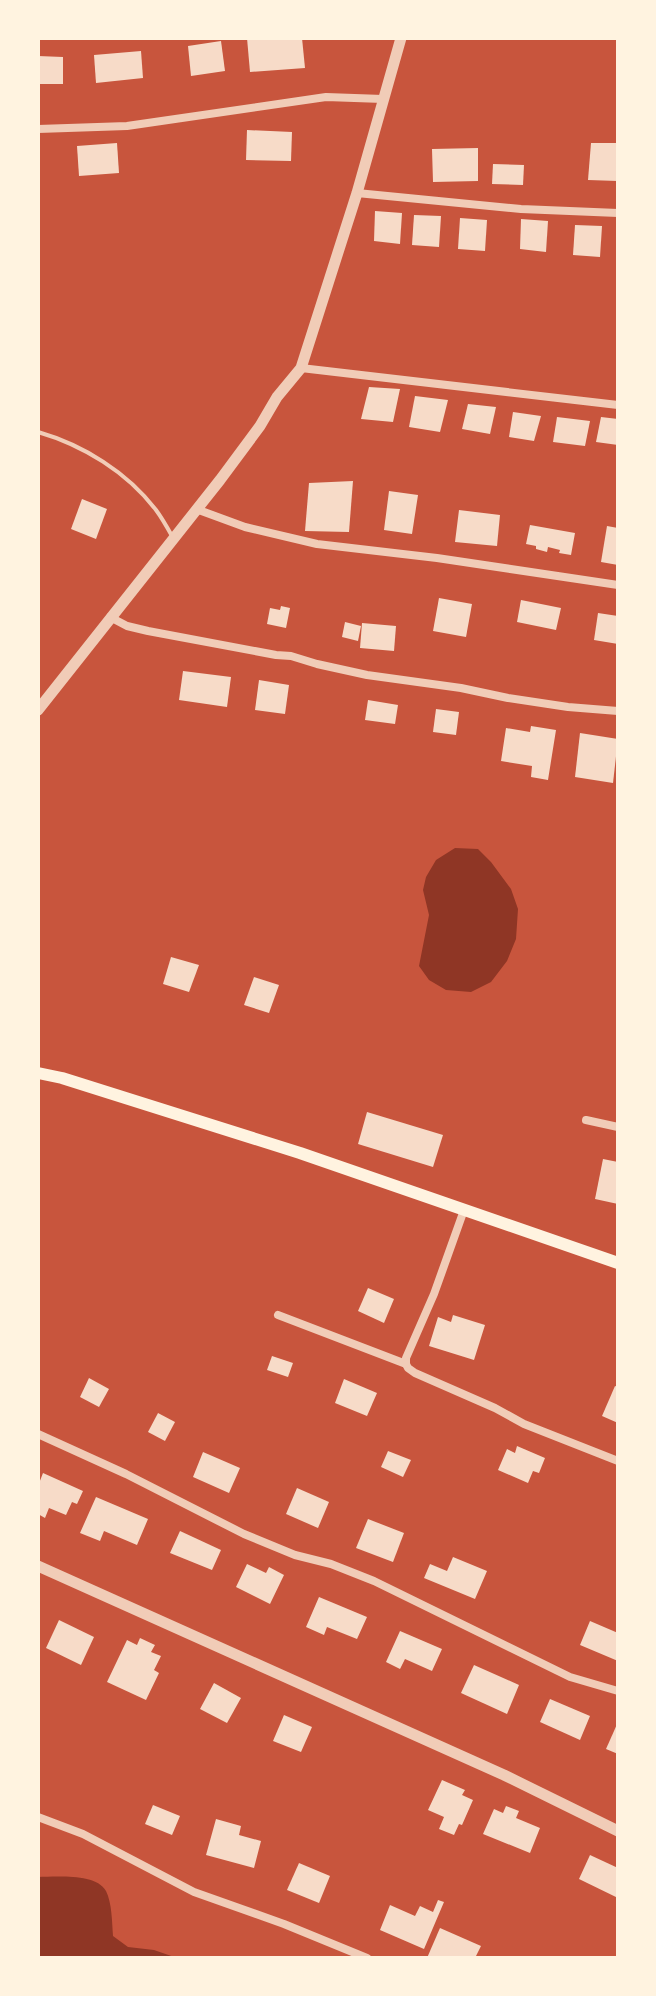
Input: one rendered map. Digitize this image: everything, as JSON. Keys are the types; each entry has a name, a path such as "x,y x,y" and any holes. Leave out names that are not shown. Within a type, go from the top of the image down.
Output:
{"main road":[{"path":"38,1073 285,1149 618,1263"}],"street":[{"path":"38,710 260,426 277,397 301,368 357,193 401,38"},
{"path":"38,129 127,126 326,97 383,99"},
{"path":"357,193 521,209 618,213"},
{"path":"301,368 618,405"},
{"path":"196,509 245,527 317,544 618,585"},
{"path":"110,617 127,626 148,631 291,656 367,675 568,707 618,711"},
{"path":"586,1120 618,1127"},
{"path":"464,1210 434,1294 406,1358 408,1368 524,1424 618,1461"},
{"path":"278,1315 406,1364"},
{"path":"38,1434 126,1474 244,1534 295,1555 331,1564 374,1581 570,1677 618,1691"},
{"path":"38,1566 504,1775 618,1831"},
{"path":"38,1817 83,1834 194,1892 367,1958"}],"lane":[{"path":"38,432 83,450 122,475 156,510 173,538"}],"shaded area":[{"path":"455,848 478,849 511,889 518,909 516,939 507,961 491,982 471,992 446,990 429,980 419,966 429,915 423,890 426,877 436,860"},
{"path":"38,1877 75,1877 101,1885 109,1901 113,1936 128,1947 154,1950 177,1958 38,1958"}],"building":[{"path":"247,38 302,38 305,68 250,72"},
{"path":"221,41 225,71 191,76 188,46"},
{"path":"141,51 143,78 96,83 94,55"},
{"path":"38,56 63,57 63,84 38,84"},
{"path":"247,130 292,132 291,161 246,160"},
{"path":"117,143 119,173 79,176 77,146"},
{"path":"591,143 618,143 618,181 588,180"},
{"path":"478,148 478,181 433,182 432,149"},
{"path":"493,164 524,165 523,185 492,184"},
{"path":"375,211 402,213 400,244 374,241"},
{"path":"414,215 441,216 439,247 412,245"},
{"path":"460,218 487,220 485,251 458,249"},
{"path":"521,219 548,221 546,252 520,249"},
{"path":"575,225 602,226 600,257 573,255"},
{"path":"369,387 400,389 393,422 361,419"},
{"path":"415,396 448,400 440,432 409,427"},
{"path":"468,404 496,407 490,434 462,429"},
{"path":"513,412 541,416 534,441 509,437"},
{"path":"557,417 590,421 585,446 553,442"},
{"path":"601,417 618,419 618,445 596,442"},
{"path":"353,481 349,532 305,531 309,483"},
{"path":"389,491 418,495 412,534 384,530"},
{"path":"82,499 107,509 96,539 71,529"},
{"path":"459,510 500,515 497,546 455,542"},
{"path":"530,525 575,533 571,555 548,547 547,552 526,544"},
{"path":"607,526 618,528 618,565 601,562"},
{"path":"439,598 472,604 466,637 433,631"},
{"path":"521,600 561,608 556,630 517,622"},
{"path":"281,606 290,608 286,628 267,624 270,608 280,610"},
{"path":"598,613 618,616 618,644 594,640"},
{"path":"345,622 361,626 358,641 342,637"},
{"path":"362,623 396,626 394,651 360,648"},
{"path":"183,671 231,677 227,707 179,700"},
{"path":"259,680 289,685 285,714 255,710"},
{"path":"368,700 398,705 395,724 365,720"},
{"path":"436,709 459,712 456,735 433,732"},
{"path":"531,726 556,730 548,780 531,777 532,766 501,761 506,728 530,732"},
{"path":"580,733 618,739 613,783 575,777"},
{"path":"171,957 199,965 189,992 163,984"},
{"path":"254,977 279,985 269,1013 244,1005"},
{"path":"367,1112 443,1135 433,1167 358,1144"},
{"path":"603,1159 618,1162 618,1204 595,1199"},
{"path":"368,1288 394,1299 384,1323 358,1311"},
{"path":"453,1315 485,1325 474,1360 429,1346 438,1317 451,1322"},
{"path":"272,1356 293,1363 288,1377 267,1370"},
{"path":"89,1378 109,1389 99,1407 80,1397"},
{"path":"344,1379 377,1393 367,1416 335,1403"},
{"path":"615,1386 618,1387 618,1423 602,1416"},
{"path":"158,1413 175,1422 165,1441 148,1432"},
{"path":"517,1446 545,1458 539,1473 533,1471 528,1483 498,1470 507,1449 515,1453"},
{"path":"388,1451 411,1460 403,1477 381,1467"},
{"path":"203,1452 240,1468 229,1493 193,1477"},
{"path":"43,1473 83,1491 77,1504 72,1502 66,1515 49,1508 45,1518 38,1514 38,1486"},
{"path":"297,1488 329,1502 318,1528 286,1514"},
{"path":"96,1497 148,1519 137,1545 104,1531 100,1541 80,1533"},
{"path":"368,1519 404,1533 393,1562 356,1548"},
{"path":"180,1531 221,1550 212,1570 170,1553"},
{"path":"453,1557 487,1571 475,1599 424,1578 430,1564 447,1571"},
{"path":"247,1564 266,1573 269,1567 284,1575 270,1604 236,1587"},
{"path":"319,1597 367,1617 357,1639 327,1627 324,1635 306,1627"},
{"path":"59,1620 94,1637 81,1665 46,1648"},
{"path":"590,1621 618,1633 618,1661 580,1645"},
{"path":"400,1631 442,1649 432,1671 405,1659 400,1669 386,1662"},
{"path":"140,1638 155,1645 151,1652 161,1656 154,1670 159,1673 146,1700 107,1682 127,1640 137,1645"},
{"path":"474,1665 519,1685 507,1714 461,1693"},
{"path":"214,1683 241,1698 227,1723 200,1709"},
{"path":"550,1699 590,1716 580,1740 540,1722"},
{"path":"284,1715 312,1727 301,1752 273,1741"},
{"path":"618,1722 618,1754 606,1749"},
{"path":"442,1780 465,1790 462,1795 473,1800 454,1835 439,1829 444,1817 428,1810"},
{"path":"153,1805 180,1816 172,1835 145,1824"},
{"path":"506,1806 519,1811 516,1818 540,1828 530,1853 483,1834 494,1809 503,1813"},
{"path":"216,1819 241,1826 239,1835 261,1841 254,1868 206,1855"},
{"path":"590,1855 618,1868 618,1898 579,1879"},
{"path":"299,1863 330,1876 319,1903 287,1890"},
{"path":"438,1900 444,1902 424,1949 380,1930 390,1905 415,1916 420,1906 433,1912"},
{"path":"440,1928 481,1946 475,1958 427,1958"}]}
